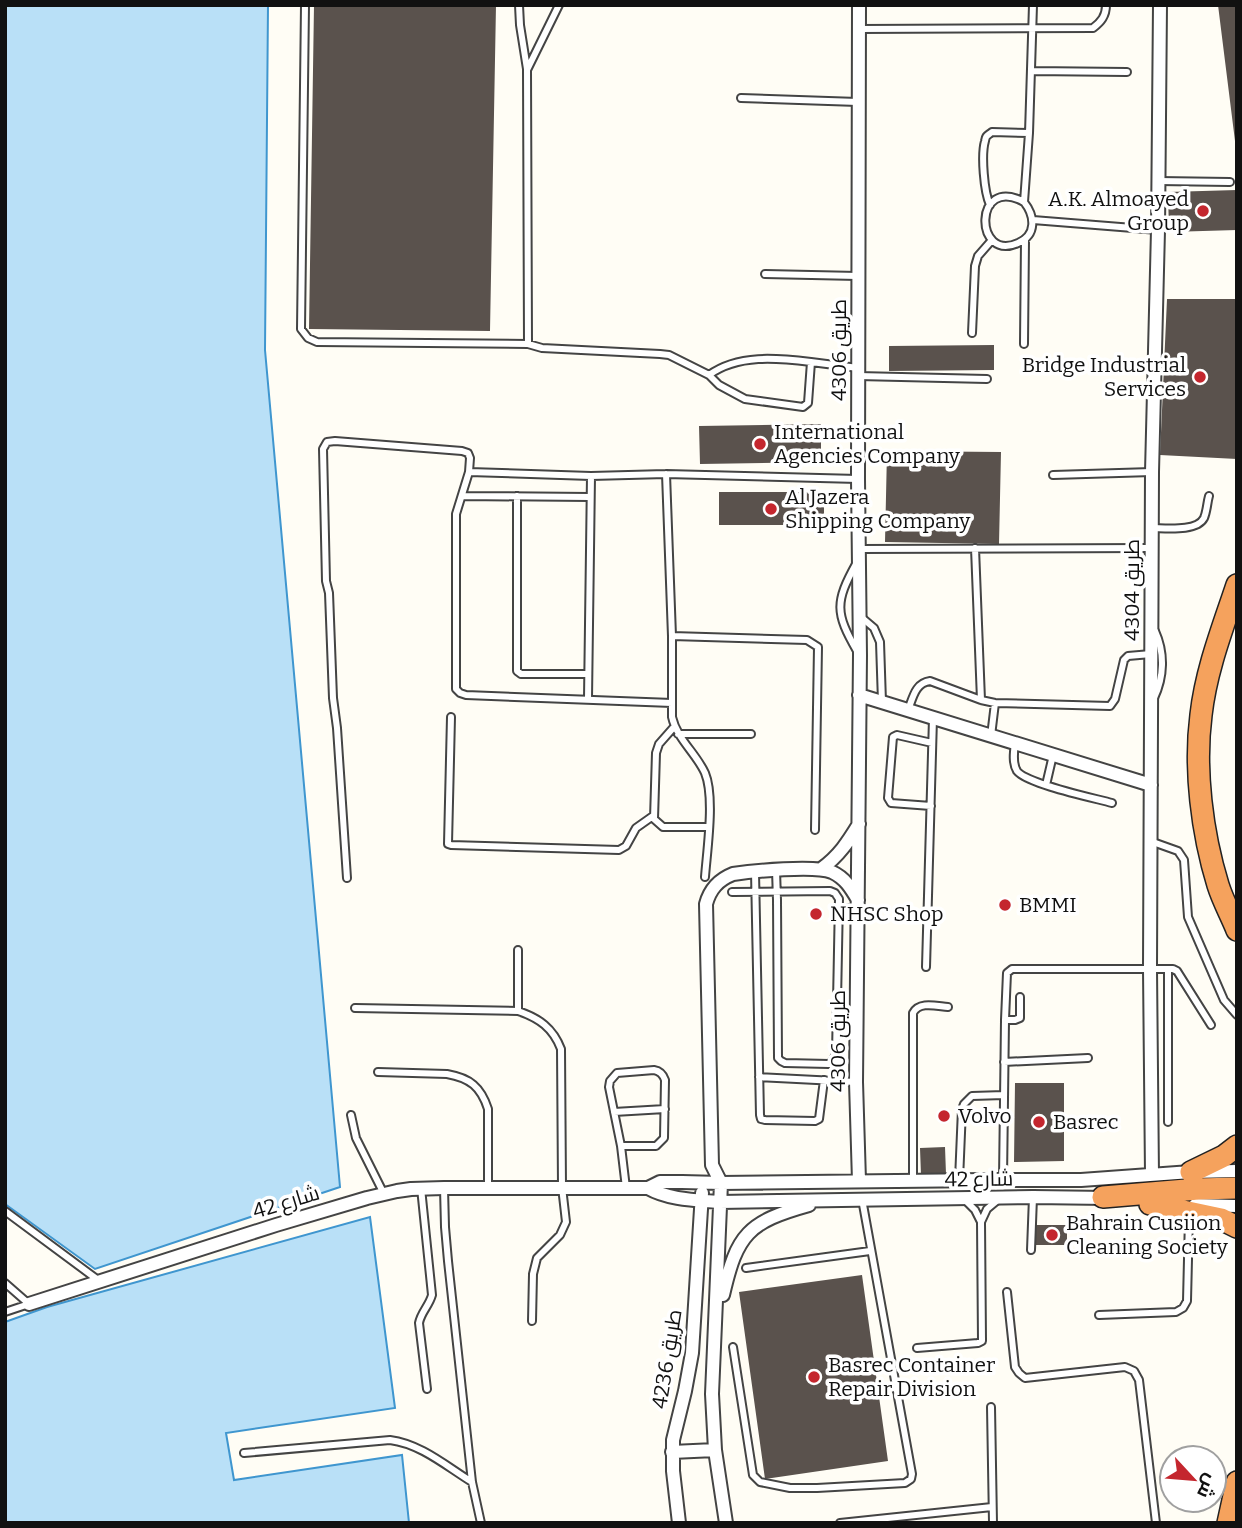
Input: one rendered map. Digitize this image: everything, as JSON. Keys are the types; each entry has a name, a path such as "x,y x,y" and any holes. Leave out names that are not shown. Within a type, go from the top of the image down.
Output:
{"highway":[{"path":"1237,585 1208,677 1199,744 1203,821 1218,886 1237,930"},
{"path":"1191,1172 1209,1165 1237,1146"},
{"path":"1103,1197 1237,1188"},
{"path":"1150,1204 1221,1219 1237,1227"},
{"path":"1228,1523 1237,1482"}],"street":[{"name":"طريق 4306","path":"859,5 860,655 856,1082 859,1181"},
{"name":"طريق 4304","path":"1152,1175 1151,528 1160,5"},
{"path":"859,695 1151,785"},
{"path":"821,869 844,848 859,824"},
{"path":"720,1202 721,1184 712,1165 706,904 709,882 733,874 821,869 832,872 850,886 858,906"},
{"path":"702,1200 703,1183 712,1165"},
{"name":"شارع 42","path":"29,1304 276,1225 384,1194 421,1188 648,1188 660,1182 721,1184 1081,1181 1237,1171"},
{"path":"1003,1180 1003,1198"},
{"name":"شارع 42","path":"648,1188 658,1194 720,1202 1103,1197 1150,1204 1237,1206"},
{"name":"طريق 4236","path":"679,1523 672,1452 692,1353 702,1200"},
{"path":"716,1323 731,1264 749,1231 782,1213 825,1201"},
{"name":"طريق 4236","path":"720,1202 712,1394 715,1450 726,1523"},
{"path":"672,1452 715,1450"}],"lane":[{"path":"305,5 301,329 308,338 317,342 527,344 542,348 669,355 709,375 719,385 745,399 803,407 808,403 811,362"},
{"path":"519,5 527,70 527,344"},
{"path":"527,70 559,5"},
{"path":"1024,202 1033,5"},
{"path":"859,29 1093,29 1101,22 1106,5"},
{"path":"1031,71 1127,72"},
{"path":"741,98 858,102"},
{"path":"990,205 985,192 984,143 987,135 992,132 1029,133"},
{"path":"1158,181 1230,182"},
{"path":"1007,197 1024,202 1031,210 1033,220 1031,231 1025,240 1008,246 992,240 984,223 990,205 1007,197"},
{"path":"1033,220 1158,230"},
{"path":"972,333 975,266 978,256 992,240"},
{"path":"1024,344 1025,240"},
{"path":"765,274 858,276"},
{"path":"709,375 718,368 739,361 781,358 858,372 987,379"},
{"path":"347,878 326,580 323,449 327,442 468,453 469,472 456,514 456,689 460,693 672,703"},
{"path":"469,472 858,479"},
{"path":"1053,475 1152,472"},
{"path":"666,474 674,726 704,771 709,785 709,882"},
{"path":"588,699 591,476"},
{"path":"463,496 590,497"},
{"path":"517,496 517,671 521,674 588,674"},
{"path":"1151,528 1189,528 1199,524 1204,517 1209,496"},
{"path":"975,548 981,700"},
{"path":"860,655 843,627 841,612 841,597 859,554 975,548 1151,548"},
{"path":"859,616 874,628 880,642 882,702"},
{"path":"1151,623 1162,655 1158,689 1151,705"},
{"path":"672,636 807,640 818,647 815,830"},
{"path":"908,710 918,687 925,682 934,682 995,703 1110,706 1115,699 1124,660 1128,656 1151,654"},
{"path":"991,736 995,703"},
{"path":"451,717 448,844 619,850 626,846 636,828 653,816"},
{"path":"926,967 933,718"},
{"path":"674,726 659,744 656,753 653,816 656,823 663,827 708,827"},
{"path":"678,734 751,734"},
{"path":"931,806 891,803 888,798 893,737 897,735 932,743"},
{"path":"1014,743 1015,766 1018,772 1027,778 1112,803"},
{"path":"1046,785 1053,755"},
{"path":"1150,841 1178,851 1184,860 1188,917 1224,1000 1237,1016"},
{"path":"732,892 756,891 777,892 830,891 839,899 836,1054 829,1064 783,1062 778,1058 777,892 776,870"},
{"path":"755,872 761,1119 819,1119 824,1080"},
{"path":"839,906 858,906"},
{"path":"517,950 518,1011"},
{"name":"شارع 42","path":"1003,1180 1007,973 1012,969 1150,969"},
{"path":"1150,969 1177,971 1211,1024"},
{"path":"1168,969 1168,1122"},
{"path":"1005,1020 1020,1018 1020,997"},
{"path":"913,1181 913,1013 916,1007 921,1005 948,1007"},
{"path":"355,1008 518,1011 542,1021 557,1039 561,1049 562,1187 566,1222 563,1231 537,1258 533,1274 532,1321"},
{"path":"1004,1062 1088,1058"},
{"path":"621,1146 660,1144 665,1134 665,1080 662,1073 654,1070 617,1073 612,1077 609,1087 626,1188"},
{"path":"379,1072 458,1076 477,1087 484,1096 488,1109 488,1188"},
{"path":"759,1077 856,1082"},
{"path":"959,1180 964,1104 972,1096 1004,1095"},
{"path":"614,1112 665,1109"},
{"path":"351,1115 356,1138 384,1194"},
{"path":"421,1188 432,1295 419,1323 427,1390"},
{"path":"444,1188 448,1261 472,1482 481,1523"},
{"path":"1031,1250 1033,1197"},
{"path":"961,1198 975,1210 981,1222"},
{"path":"917,1348 982,1341 981,1222 987,1209 1003,1198"},
{"path":"733,1347 753,1475 760,1482 804,1488 908,1482 911,1479 862,1199"},
{"path":"5,1211 100,1282"},
{"path":"1099,1315 1176,1312 1183,1308 1187,1301 1188,1212"},
{"path":"746,1268 870,1251"},
{"path":"5,1283 29,1304"},
{"path":"1007,1292 1014,1367 1025,1378 1125,1367 1134,1371 1139,1380 1156,1523"},
{"path":"5,1312 29,1304"},
{"path":"992,1407 993,1523"},
{"path":"244,1453 390,1440 406,1442 472,1482"},
{"path":"840,1523 992,1507"},
{"path":"915,1514 916,1523"}],"water":[{"path":"5,5 268,5 265,350 340,1187 95,1269 5,1204"},
{"path":"370,1217 395,1408 226,1433 234,1480 402,1455 409,1523 5,1523 5,1322 47,1307"}],"building":[{"path":"314,5 496,5 490,331 309,329"},
{"name":"A.K. Almoayed Group","path":"1218,5 1237,5 1237,141 1235,141"},
{"name":"A.K. Almoayed Group","path":"1237,190 1237,230 1169,232 1168,192"},
{"name":"Bridge Industrial Services","path":"1167,299 1237,299 1237,459 1160,455"},
{"path":"994,345 994,370 889,371 889,346"},
{"name":"International Agencies Company","path":"821,424 821,462 700,464 699,426"},
{"path":"887,451 1001,452 999,544 885,542"},
{"name":"Al Jazera Shipping Company","path":"719,492 824,492 824,525 719,525"},
{"name":"Basrec","path":"1015,1083 1064,1083 1064,1161 1014,1162"},
{"path":"945,1147 946,1174 921,1175 920,1148"},
{"name":"Bahrain Cusiion Cleaning Society","path":"1036,1225 1067,1225 1067,1245 1036,1245"},
{"name":"Basrec Container Repair Division","path":"862,1275 888,1461 765,1479 739,1292"}],"place":[{"name":"A.K. Almoayed Group","path":"1203,211"},
{"name":"Bridge Industrial Services","path":"1200,377"},
{"name":"International Agencies Company","path":"760,444"},
{"name":"Al Jazera Shipping Company","path":"771,509"},
{"name":"BMMI","path":"1005,905"},
{"name":"NHSC Shop","path":"816,914"},
{"name":"Volvo","path":"944,1116"},
{"name":"Basrec","path":"1039,1122"},
{"name":"Bahrain Cusiion Cleaning Society","path":"1052,1235"},
{"name":"Basrec Container Repair Division","path":"814,1377"}]}
